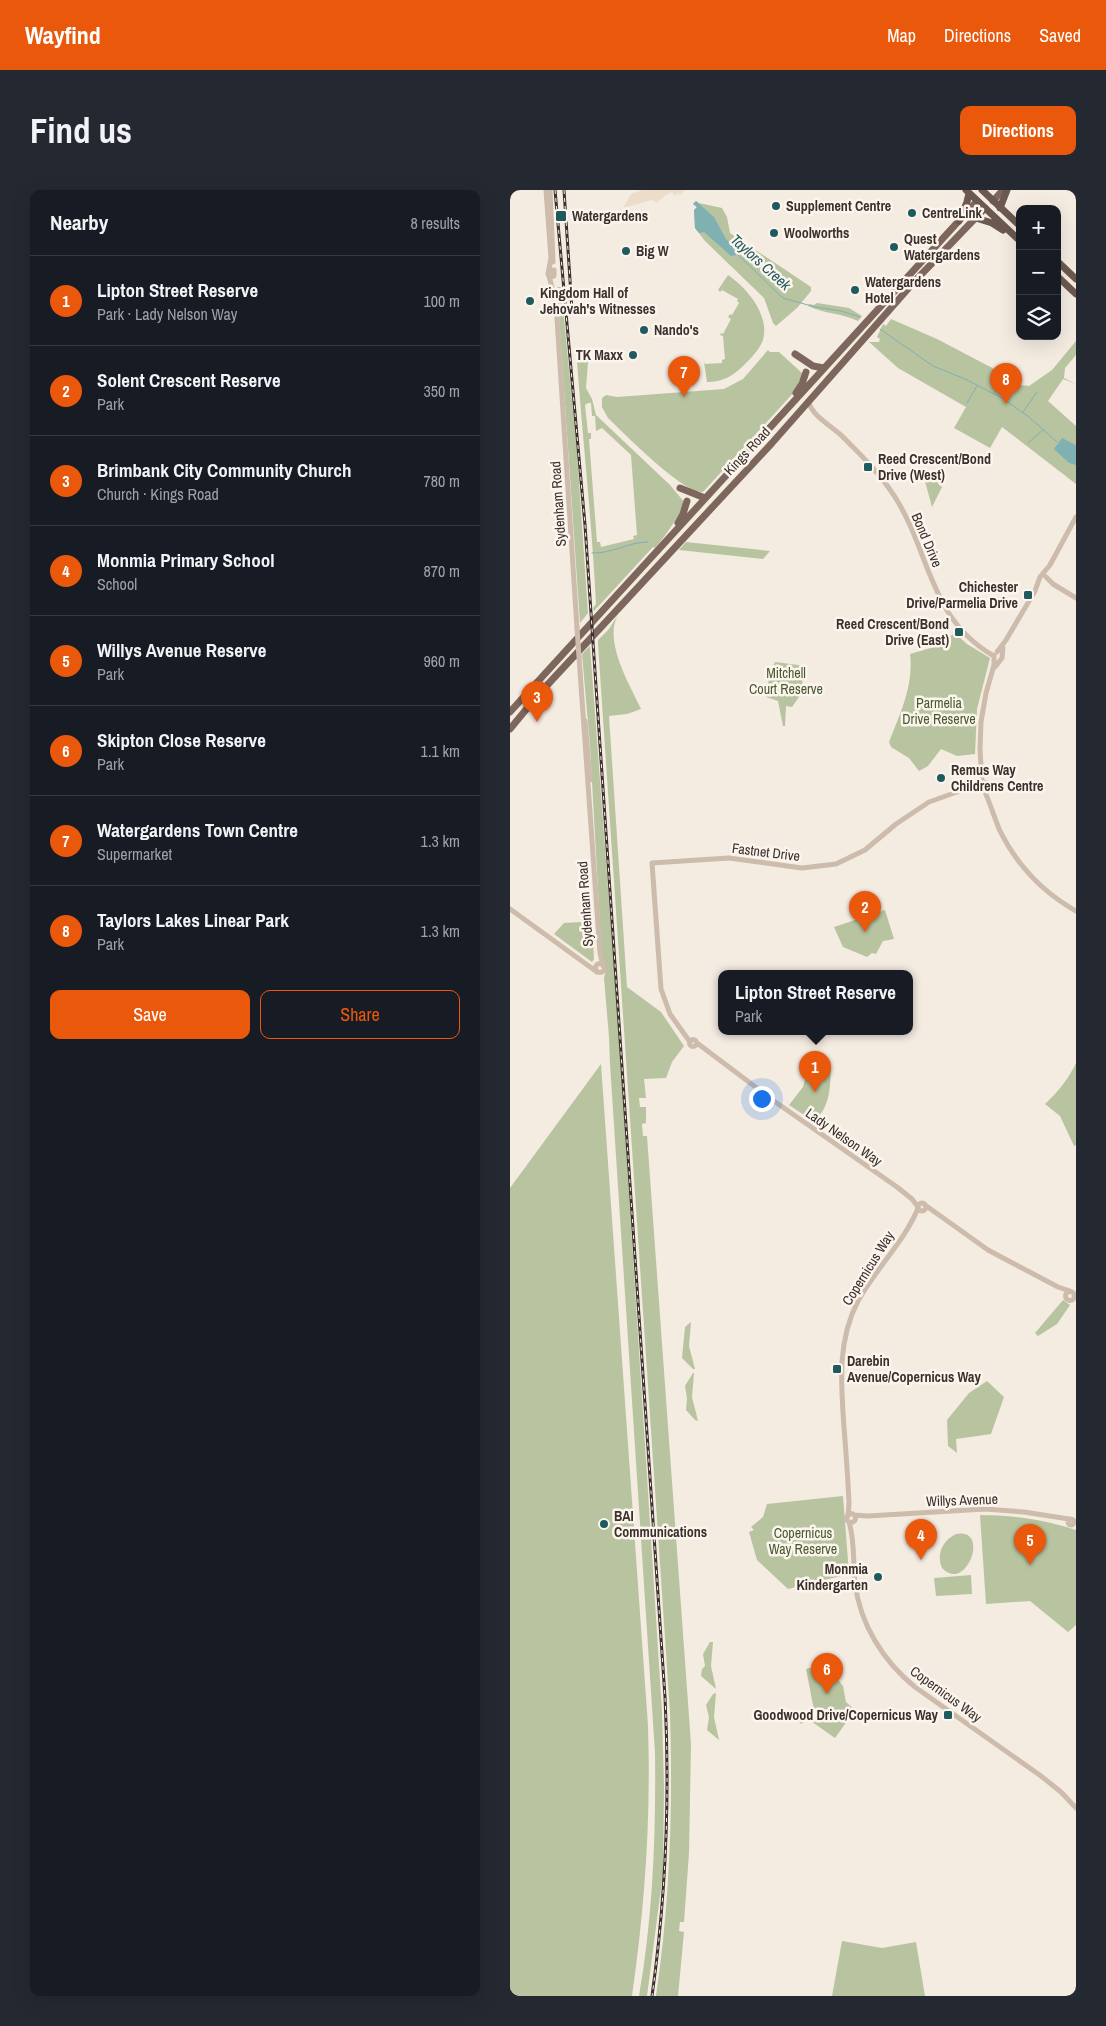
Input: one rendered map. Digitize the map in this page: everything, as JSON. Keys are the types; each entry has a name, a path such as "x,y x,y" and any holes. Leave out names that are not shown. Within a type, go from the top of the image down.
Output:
{"highway":[{"path":"1000,208 1007,190"},
{"path":"968,191 1016,237"},
{"path":"959,221 968,202 968,191"},
{"path":"985,191 1016,222"},
{"name":"Kings Road","path":"978,201 985,191"},
{"name":"Kings Road","path":"986,208 993,201"},
{"path":"976,218 998,226 1016,242"},
{"path":"1061,265 1076,279"},
{"path":"1061,280 1076,294"}],"main road":[{"name":"Kings Road","path":"993,201 1003,190"},
{"name":"Kings Road","path":"510,712 978,201"},
{"name":"Kings Road","path":"510,729 538,695 803,408 914,282 986,208"},
{"path":"795,354 810,364 824,368"},
{"path":"785,410 802,384 806,372"},
{"path":"816,378 822,385"},
{"path":"680,488 705,498"},
{"path":"665,542 683,514 688,501"},
{"path":"697,507 705,515"}],"street":[{"name":"Sydenham Road","path":"548,190 552,273 556,303 579,657 589,764 589,793 600,954 604,966 603,972 597,968 600,954"},
{"path":"808,401 814,412"},
{"path":"803,408 814,412"},
{"name":"Bond Drive","path":"814,412 880,476 901,507 944,607 961,630 980,646 997,655"},
{"path":"1060,548 1076,516"},
{"path":"1076,523 997,655 981,722 980,749 984,785 1001,833 1023,867 1049,892 1076,911"},
{"path":"1044,579 1076,598"},
{"name":"Fastnet Drive","path":"652,863 729,858 795,868 826,866 860,853 896,824 929,802 949,794 984,785"},
{"name":"Lady Nelson Way","path":"652,863 661,990 668,1009 681,1029 694,1043 897,1187 921,1207 938,1215 988,1250 1073,1295"},
{"path":"510,909 587,965 597,968"},
{"name":"Copernicus Way","path":"921,1207 863,1292 853,1312 846,1334 841,1363 849,1503 852,1518 858,1599 872,1637 891,1664 915,1687 1041,1776 1061,1792 1076,1808"},
{"name":"Willys Avenue","path":"852,1518 985,1509 1024,1512 1072,1522"}],"green space":[{"path":"696,201 722,208 727,217 730,233 811,287 811,291 797,308 776,326 773,323 764,298 705,241 695,228 694,210 697,207 693,204"},
{"path":"728,275 749,295 760,312 763,321 763,340 754,355 734,374 719,381 707,382 704,362 705,364 722,363 722,360 725,359 723,336 720,335 721,333 723,334 731,319 728,317 730,314 732,315 739,303 738,299 722,290 720,292 718,290"},
{"path":"557,287 561,287 577,452 588,613 580,623"},
{"path":"817,303 849,308 862,316 858,321 808,306 809,304 814,305"},
{"path":"891,319 937,339 998,371 1013,384 1029,386 1052,370 1076,341 1076,355 1065,368 1064,378 1076,384 1063,379 1048,401 1076,426 1076,484 1002,427 990,448 954,428 966,407 898,368 869,342 879,342 880,339 877,337 883,324 886,326"},
{"path":"768,350 770,352 779,352 802,373 796,390 703,492 694,490 668,473 608,418 602,407 602,398 606,395 617,397 724,389 743,379"},
{"path":"577,362 588,362 586,388 592,399 596,415 670,485 685,503 672,526 655,548 653,547 594,611 593,608 596,604 590,513","holes":["591,403 592,416 595,416 596,431 602,428 631,455 637,535 633,536 634,539 601,547 600,542 597,542 589,439 591,439 591,433 588,433 585,405"]},
{"path":"923,474 929,474 942,487 932,507"},
{"path":"686,542 770,551 763,559 679,550"},
{"path":"618,615 614,626 616,650 625,676 641,709 627,714 609,716 627,987 661,1012 684,1046 672,1062 666,1078 644,1079 646,1098 639,1098 640,1107 646,1107 646,1123 642,1124 643,1136 647,1136 691,1744 689,1853 684,1922 680,1922 679,1931 684,1932 678,1996 656,1996 665,1925 669,1854 670,1712 598,644 598,640 609,629"},
{"name":"Parmelia Drive Reserve","path":"955,633 967,644 990,658 977,709 975,754 957,756 941,749 928,766 919,771 909,758 891,747 889,742 902,710 908,688 911,666 910,654 934,647"},
{"path":"590,646 619,1036 662,1712 664,1786 663,1873 647,1996 639,1996 648,1936 653,1875 655,1753 604,978 606,970 602,961 590,746 582,654"},
{"name":"Mitchell Court Reserve","path":"775,662 806,666 799,697 792,707 786,706 785,726 783,726 778,701 766,697"},
{"path":"885,910 894,939 883,941 876,954 872,953 867,957 843,947 834,927"},
{"path":"588,921 592,921 594,959 592,962 554,934 564,923 581,922 582,925 587,925"},
{"path":"810,1061 831,1066 830,1089 826,1103 819,1116 813,1121 789,1105 803,1087"},
{"path":"1076,1063 1076,1145 1074,1146 1060,1116 1045,1104 1063,1085"},
{"path":"601,1064 648,1726 648,1828 640,1929 632,1996 510,1996 510,1188"},
{"path":"1063,1300 1070,1305 1057,1324 1038,1336 1035,1333"},
{"path":"691,1322 689,1346 695,1369 682,1358 685,1327"},
{"path":"693,1373 692,1397 698,1421 686,1410 685,1386"},
{"path":"987,1381 1004,1397 991,1434 956,1439 957,1453 948,1446 947,1420 969,1393"},
{"name":"Copernicus Way Reserve","path":"843,1496 849,1574 788,1589 757,1560 749,1532 754,1530 751,1527 763,1517 767,1504"},
{"path":"980,1515 1029,1519 1053,1523 1076,1530 1076,1625 1068,1632 1030,1601 986,1604"},
{"path":"956,1534 966,1535 972,1540 973,1549 966,1567 959,1573 951,1574 942,1568 940,1553 947,1540"},
{"path":"971,1575 972,1594 936,1596 934,1578"},
{"path":"710,1642 713,1642 711,1666 716,1689 701,1676 702,1669 705,1666 703,1654"},
{"path":"825,1664 843,1686 846,1702 855,1710 835,1738 808,1719 801,1724 797,1718 814,1710 806,1669"},
{"path":"716,1693 714,1717 719,1740 707,1730 709,1717 706,1705 713,1694"},
{"path":"842,1941 882,1948 916,1942 925,1996 832,1996"}],"shaded area":[{"path":"643,190 685,190 680,195 678,193 675,196 671,192 659,200 658,203 652,200 623,208 631,194"}],"water":[{"path":"696,201 714,217 726,239 738,251 736,255 731,256 704,232 699,233 695,228 694,210 697,207 693,204"},
{"path":"1062,438 1076,445 1076,465 1069,463 1054,449"}],"waterway":[{"name":"Taylors Creek","path":"736,253 783,298 860,317"},
{"name":"Taylors Creek","path":"880,329 933,366 965,379 1002,398 1029,417 1057,442"},
{"path":"967,403 977,386"},
{"path":"1023,412 1037,392"},
{"path":"1028,443 1043,430"},
{"path":"592,553 606,552 648,542"}],"railway":[{"path":"555,190 585,525 665,1697 666,1846 661,1921 652,1996"},
{"path":"564,190 572,310"}],"place":[{"name":"Supplement Centre","path":"776,206"},
{"name":"CentreLink","path":"912,213"},
{"name":"Watergardens","path":"561,216"},
{"name":"Woolworths","path":"774,233"},
{"name":"Quest Watergardens","path":"894,247"},
{"name":"Big W","path":"626,251"},
{"name":"Watergardens Hotel","path":"855,290"},
{"name":"Kingdom Hall of Jehovah's Witnesses","path":"530,301"},
{"name":"Nando's","path":"644,330"},
{"name":"TK Maxx","path":"633,355"},
{"name":"Watergardens Town Centre","path":"684,397"},
{"name":"Taylors Lakes Linear Park","path":"1006,404"},
{"name":"Reed Crescent/Bond Drive (West)","path":"868,467"},
{"name":"Chichester Drive/Parmelia Drive","path":"1028,595"},
{"name":"Reed Crescent/Bond Drive (East)","path":"959,632"},
{"name":"Brimbank City Community Church","path":"537,722"},
{"name":"Remus Way Childrens Centre","path":"941,778"},
{"name":"Solent Crescent Reserve","path":"865,932"},
{"name":"Lipton Street Reserve","path":"815,1092"},
{"name":"Darebin Avenue/Copernicus Way","path":"837,1369"},
{"name":"BAI Communications","path":"604,1524"},
{"name":"Monmia Primary School","path":"921,1560"},
{"name":"Willys Avenue Reserve","path":"1030,1565"},
{"name":"Monmia Kindergarten","path":"878,1577"},
{"name":"Skipton Close Reserve","path":"827,1694"},
{"name":"Goodwood Drive/Copernicus Way","path":"948,1715"}]}
